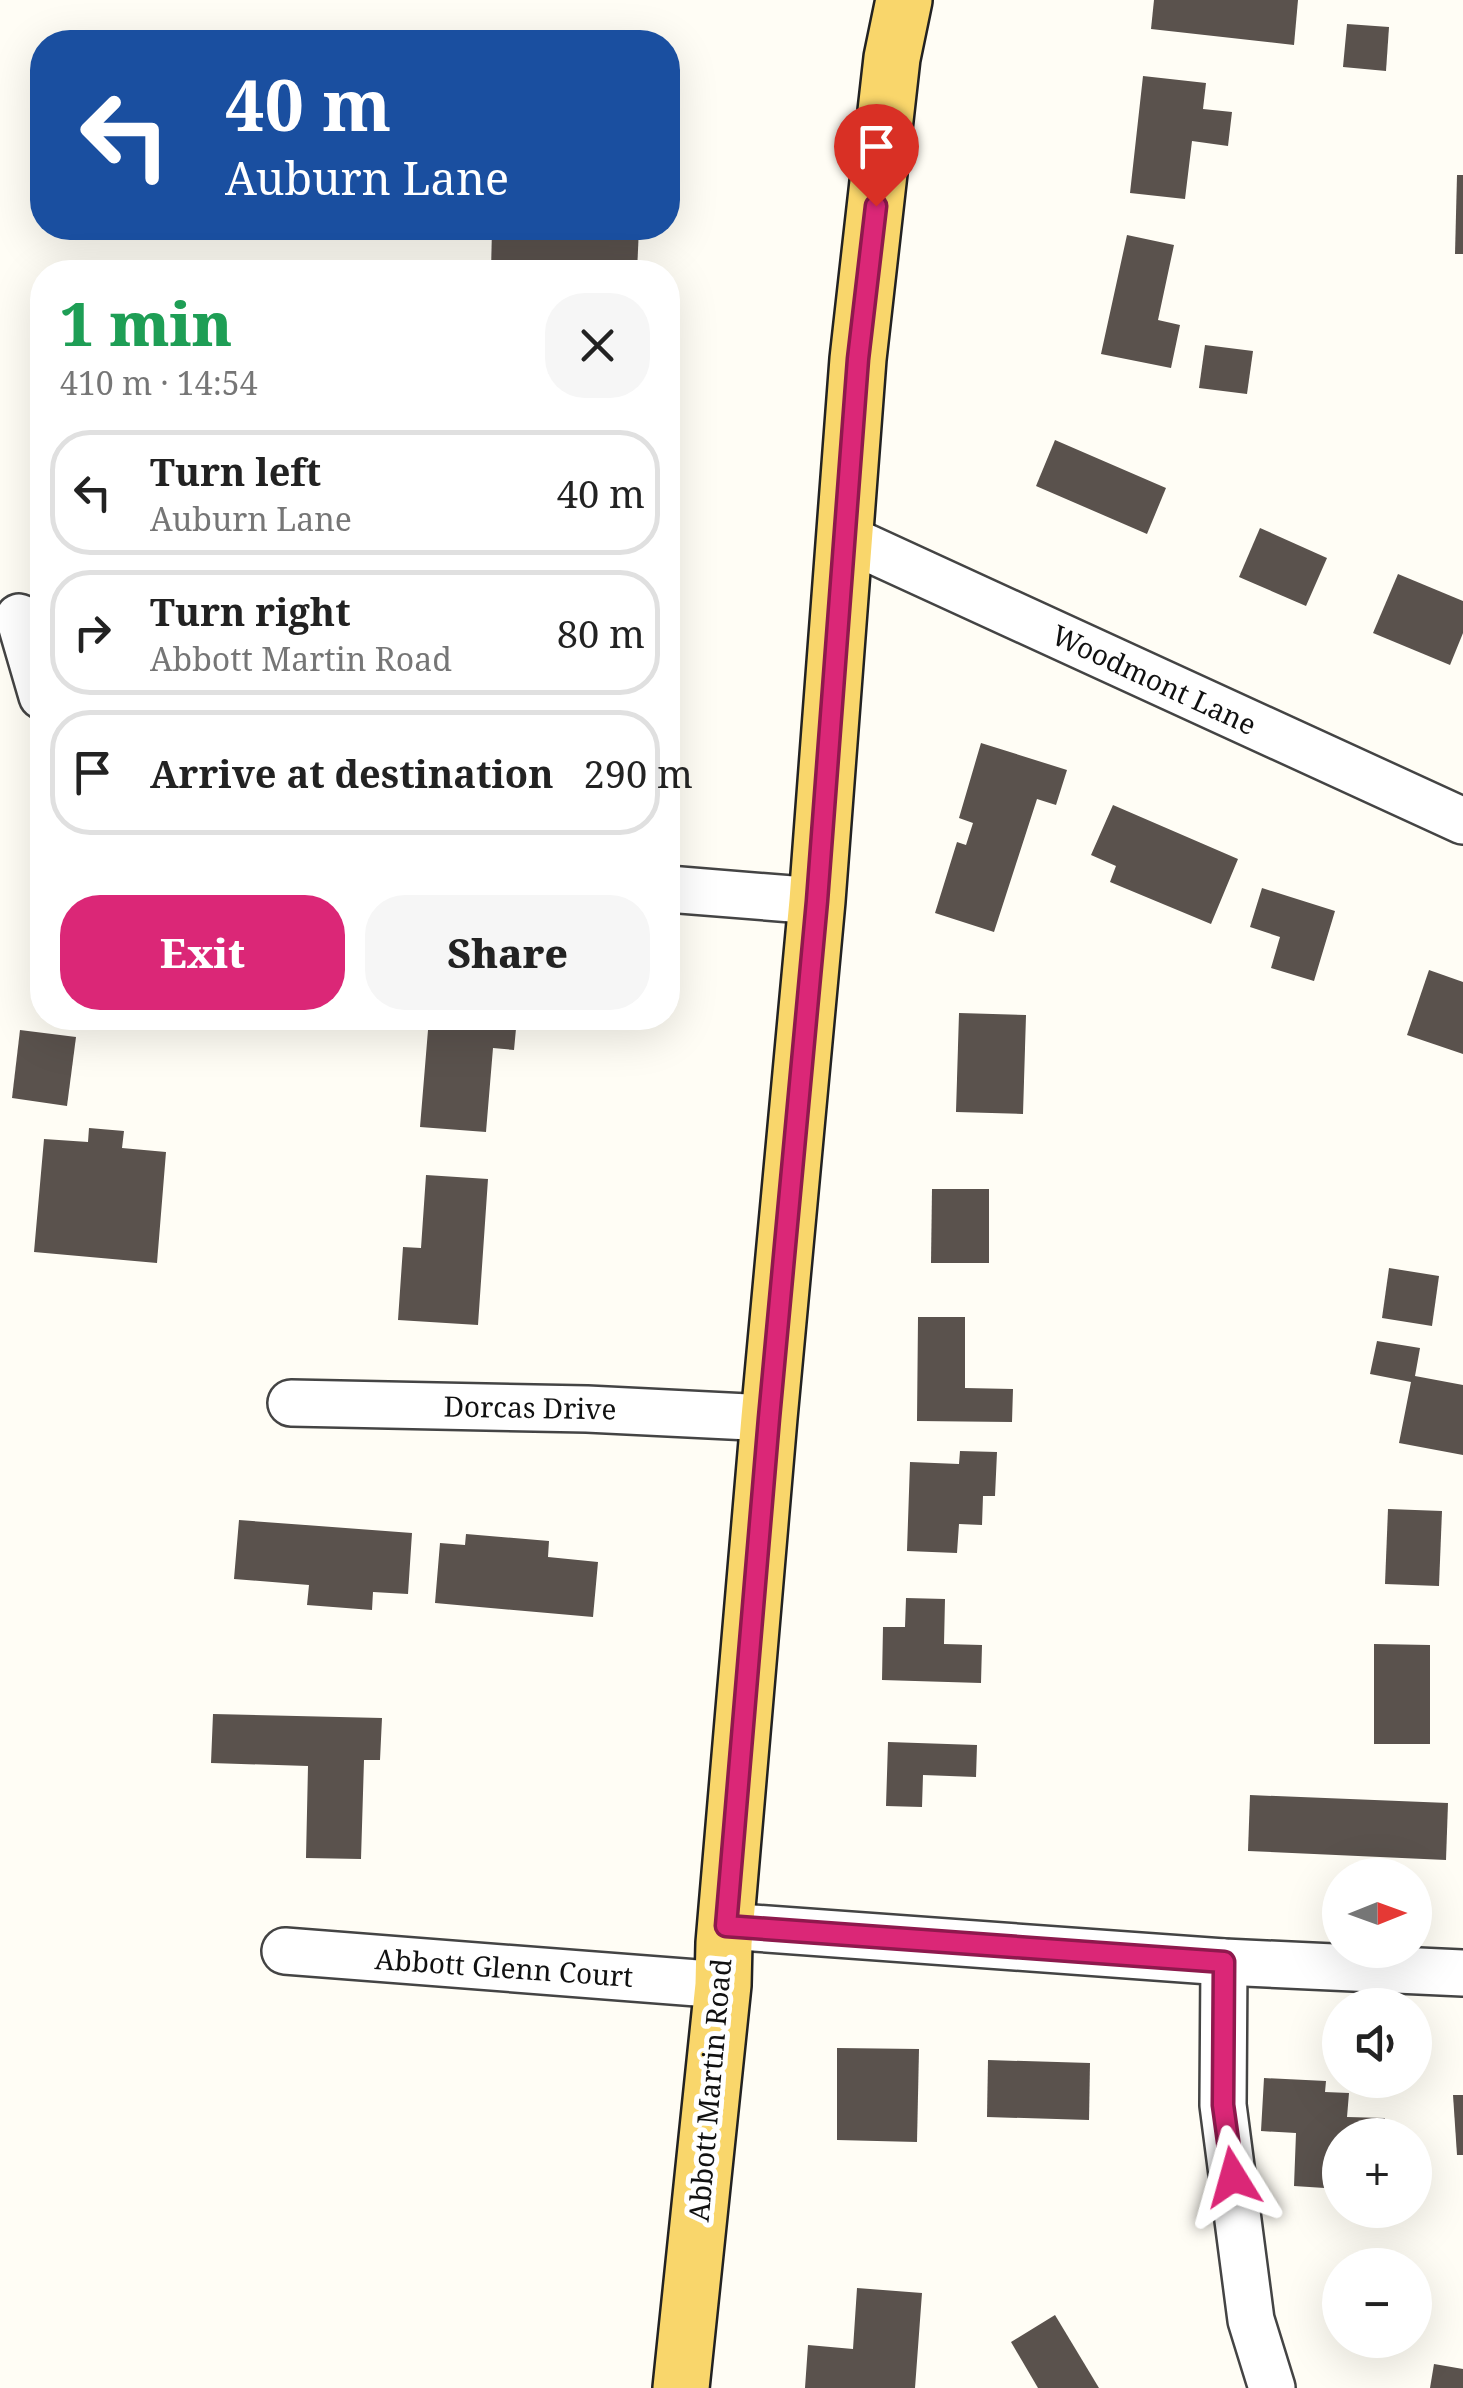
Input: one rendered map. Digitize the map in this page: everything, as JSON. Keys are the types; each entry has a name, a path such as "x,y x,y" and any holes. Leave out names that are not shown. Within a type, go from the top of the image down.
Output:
{"main road":[{"name":"Abbott Martin Road","path":"681,2388 723,1985 769,1418 817,901 858,359 892,58 904,0"}],"street":[{"name":"Woodmont Lane","path":"846,538 1463,821"},
{"path":"18,617 30,656"},
{"path":"680,890 817,901"},
{"name":"Dorcas Drive","path":"290,1404 587,1408 769,1418"},
{"path":"726,1926 1224,1962 1463,1973"},
{"name":"Abbott Glenn Court","path":"285,1950 723,1985"},
{"path":"1224,1962 1223,2105 1251,2320 1272,2388"}],"building":[{"path":"1154,0 1298,0 1294,45 1151,29"},
{"path":"1347,24 1389,27 1386,71 1343,67"},
{"path":"1143,76 1206,83 1203,109 1232,112 1228,146 1192,141 1185,199 1130,193"},
{"path":"1457,175 1463,175 1463,254 1455,254"},
{"path":"1127,235 1174,245 1158,320 1180,325 1171,368 1101,354"},
{"path":"492,240 638,240 638,260 491,260"},
{"path":"1205,345 1253,351 1247,394 1199,388"},
{"path":"1055,440 1166,488 1147,534 1036,486"},
{"path":"1260,528 1327,558 1306,606 1239,577"},
{"path":"1398,574 1463,601 1463,633 1450,665 1373,633"},
{"path":"981,743 1067,770 1056,805 1037,799 994,932 935,913 957,842 966,845 973,823 959,818"},
{"path":"1113,805 1238,859 1211,924 1110,882 1116,866 1091,855"},
{"path":"1262,888 1335,911 1314,981 1271,968 1280,937 1250,927"},
{"path":"1429,970 1463,982 1463,1054 1407,1035"},
{"path":"959,1013 1026,1015 1023,1114 956,1112"},
{"path":"20,1030 76,1037 67,1106 12,1098"},
{"path":"428,1030 516,1030 514,1050 493,1048 486,1132 420,1127"},
{"path":"89,1128 124,1131 122,1148 166,1152 157,1263 34,1252 44,1139 88,1142"},
{"path":"426,1175 488,1179 478,1325 398,1320 403,1247 421,1248"},
{"path":"932,1189 989,1189 989,1263 931,1263"},
{"path":"1389,1268 1439,1276 1432,1326 1382,1318"},
{"path":"918,1317 965,1317 965,1388 1013,1389 1012,1422 917,1421"},
{"path":"1377,1341 1420,1348 1415,1376 1463,1385 1463,1455 1399,1443 1411,1382 1370,1374"},
{"path":"960,1451 997,1452 995,1496 983,1496 982,1525 959,1524 957,1553 907,1551 910,1462 959,1464"},
{"path":"1388,1509 1442,1511 1439,1586 1385,1584"},
{"path":"239,1520 412,1533 408,1594 373,1592 372,1610 307,1605 309,1585 234,1579"},
{"path":"466,1534 549,1541 548,1557 598,1562 593,1617 435,1603 440,1543 465,1545"},
{"path":"906,1598 945,1599 944,1644 982,1645 981,1683 882,1680 883,1627 905,1627"},
{"path":"1374,1644 1430,1645 1430,1744 1374,1744"},
{"path":"213,1714 382,1718 380,1760 364,1760 361,1859 306,1858 308,1766 211,1763"},
{"path":"888,1742 977,1745 976,1777 923,1775 922,1807 886,1806"},
{"path":"1250,1795 1448,1803 1446,1860 1248,1851"},
{"path":"837,2048 919,2049 917,2142 837,2140"},
{"path":"988,2060 1090,2063 1089,2120 987,2117"},
{"path":"1264,2078 1322,2081 1322,2098 1349,2098 1347,2117 1385,2118 1322,2118 1322,2188 1294,2186 1296,2133 1261,2131"},
{"path":"1453,2095 1463,2095 1463,2155 1457,2155"},
{"path":"857,2288 922,2293 915,2388 805,2388 808,2345 853,2349"},
{"path":"1055,2315 1099,2388 1038,2388 1011,2342"},
{"path":"1434,2364 1463,2369 1463,2388 1430,2388"}],"route":[{"path":"876,206 858,359 817,901 726,1926 1224,1962 1223,2105 1233,2177"}]}
